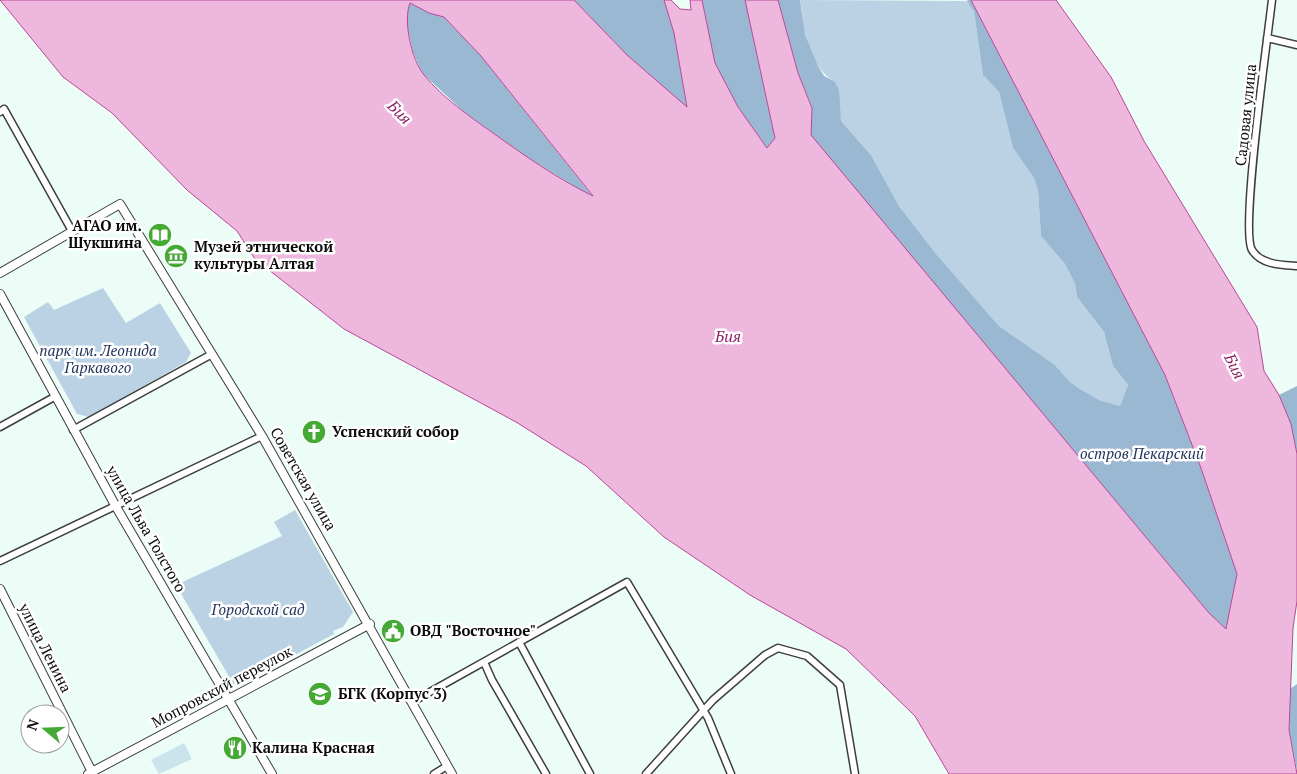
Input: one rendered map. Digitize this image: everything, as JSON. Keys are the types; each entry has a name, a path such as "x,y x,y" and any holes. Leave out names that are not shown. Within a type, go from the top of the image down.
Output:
{"street":[{"name":"Садовая улица","path":"1272,0 1250,193 1248,233 1253,252 1263,260 1297,266"},
{"path":"1267,38 1297,46"},
{"path":"0,273 72,231 2,111"},
{"name":"Советская улица","path":"72,231 120,204 262,436 370,624 450,770"},
{"name":"улица Льва Толстого","path":"0,294 115,505 272,774"},
{"path":"73,430 212,354"},
{"path":"0,428 56,396"},
{"path":"0,561 262,436"},
{"path":"412,702 627,582 704,712 732,774"},
{"name":"улица Ленина","path":"0,589 91,773"},
{"name":"Мопровский переулок","path":"91,773 370,624"},
{"path":"520,642 590,774"},
{"path":"646,774 713,700 774,649 778,648 804,654 840,685 855,774"},
{"path":"484,662 546,774"},
{"path":"434,774 450,770"}],"green space":[{"path":"574,0 664,0 674,33 687,108 627,55"},
{"path":"702,0 745,0 775,138 767,148 738,107 715,63"},
{"name":"остров Пекарский","path":"778,0 800,0 805,35 818,66 824,76 834,81 839,90 841,121 871,155 899,206 937,255 999,326 1055,365 1070,382 1080,389 1099,400 1120,406 1128,385 1113,366 1104,332 1077,297 1075,284 1065,264 1041,236 1038,190 1034,178 1013,148 999,92 983,75 974,12 967,0 971,0 1165,375 1201,468 1237,574 1226,629 1209,613 810,135 812,107 798,73"},
{"path":"800,0 969,1 974,12 983,75 999,92 1013,148 1034,178 1038,190 1041,236 1065,264 1075,284 1077,297 1104,332 1113,366 1128,385 1120,406 1099,400 1080,389 1070,382 1055,365 999,326 937,255 899,206 871,155 841,121 834,81 820,68 807,42"},
{"path":"409,2 429,13 444,17 481,56 594,198 528,158 464,112 422,73 413,52 405,17"},
{"name":"парк им. Леонида Гаркавого","path":"103,288 126,323 160,303 191,353 186,362 89,417 77,414 24,317 48,302 54,310"},
{"path":"1297,386 1297,454 1291,424 1279,395"},
{"name":"Городской сад","path":"295,510 353,612 343,627 333,631 334,634 235,687 176,585 282,536 274,522"},
{"path":"1297,684 1297,770 1289,730 1290,689"}],"shaded area":[{"path":"184,743 192,759 159,774 151,760"}],"water":[{"name":"Бия","path":"0,0 574,0 627,55 687,107 674,33 664,0 671,0 680,9 691,10 690,0 702,0 715,63 738,107 767,148 775,138 745,0 778,0 798,73 812,108 811,135 1209,613 1226,629 1237,574 1201,468 1165,375 971,0 1056,0 1111,77 1144,141 1257,327 1264,371 1279,395 1291,424 1297,454 1297,601 1293,628 1289,730 1297,774 949,774 915,716 846,649 750,595 664,537 586,466 516,422 344,329 255,259 237,231 187,190 112,113 63,77","holes":["410,3 429,13 444,17 481,56 593,196 554,175 517,150 457,106 431,83 419,68 415,59 407,19"]}],"place":[{"name":"АГАО им. Шукшина","path":"160,235"},
{"name":"Музей этнической культуры Алтая","path":"176,256"},
{"name":"Успенский собор","path":"314,432"},
{"name":"ОВД \"Восточное\"","path":"393,631"},
{"name":"БГК (Корпус 3)","path":"320,694"},
{"name":"Калина Красная","path":"235,748"}]}
